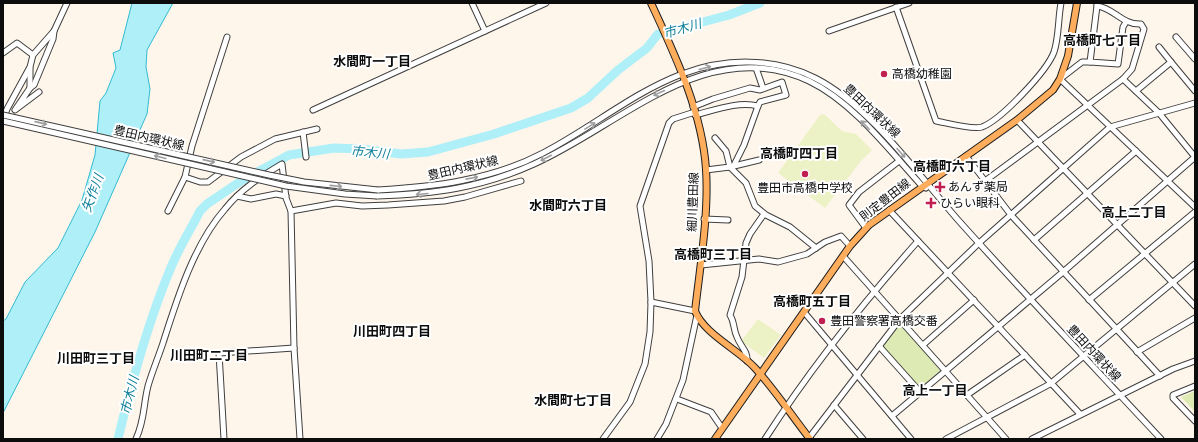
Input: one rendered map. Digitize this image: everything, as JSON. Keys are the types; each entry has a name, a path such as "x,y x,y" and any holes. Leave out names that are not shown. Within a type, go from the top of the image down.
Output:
{"main road":[{"name":"細川豊田線","path":"651,3 685,81 703,146 706,170 704,219 696,313"},
{"name":"則定豊田線","path":"715,439 850,246 866,228 924,184 1017,120 1044,98 1060,80 1068,56 1077,3"},
{"path":"696,313 707,327 760,374 810,439"}],"street":[{"path":"30,88 30,67 32,55 54,31 67,3"},
{"path":"472,3 485,31"},
{"path":"313,110 546,3"},
{"path":"829,31 908,3"},
{"path":"896,7 936,121 974,128 982,127 1012,104 1044,70 1054,51 1061,3"},
{"path":"985,181 1122,79 1132,69 1144,28 1141,24 1132,25 1126,22 1097,4 1090,62"},
{"path":"1126,22 1123,27 1118,64 1082,62 1060,80 1195,207"},
{"path":"39,92 15,110 30,88 34,85 53,39 54,31"},
{"path":"168,211 185,177 192,146 227,37"},
{"path":"1176,37 1195,59"},
{"path":"3,53 17,43 32,55"},
{"path":"1159,47 1195,91"},
{"name":"豊田内環状線","path":"3,115 304,182 378,190 425,187 490,174 541,154 649,90 682,74 722,64 747,62 771,64 801,71 828,84 855,106 924,184"},
{"path":"1136,91 1171,62"},
{"path":"3,121 5,108 30,67"},
{"path":"756,68 763,88"},
{"name":"豊田内環状線","path":"3,121 286,186 345,194 377,196 422,195 451,190 500,177 534,164 570,146 642,101 685,81 722,70 756,68 792,75 809,81 824,90 852,111 899,161 932,191 978,243 1160,439"},
{"path":"892,416 947,372 1064,272 1195,157 1159,113 1122,79"},
{"path":"603,439 630,402 645,364 650,332 650,261 640,206 669,123 673,119 694,111 713,99 750,88 763,88 782,82 786,95 760,102 744,145 732,167"},
{"path":"810,439 856,375 900,319 978,243 1063,168 1110,127 1195,103"},
{"path":"694,111 749,104 758,106"},
{"path":"1017,120 1146,253 1195,306"},
{"path":"185,177 200,182 208,182 241,157 275,139 317,129"},
{"path":"302,132 306,157"},
{"path":"715,138 726,152 732,167 746,182 753,202 764,214 790,227 816,248"},
{"path":"1034,240 1136,151"},
{"path":"966,156 1011,215 1160,376"},
{"path":"706,170 732,167 759,160"},
{"path":"866,228 849,205 860,192 899,161"},
{"path":"136,439 143,424 146,399 152,374 185,280 210,229 224,210 250,184 282,164 286,196 291,211 294,348 300,439"},
{"path":"291,211 336,203 362,206 444,201 465,197 520,181"},
{"path":"237,196 251,199 276,194 286,196"},
{"path":"889,210 1025,355 1050,384 1080,414"},
{"path":"1089,300 1195,212"},
{"path":"747,361 748,355 736,336 735,322 730,315 742,277 750,234 764,214"},
{"path":"704,219 728,220"},
{"path":"701,264 759,259 778,262 807,254 841,236 850,246"},
{"path":"765,439 785,407 874,290 918,241"},
{"path":"843,256 1006,439"},
{"path":"946,439 1050,384 1195,264"},
{"path":"923,345 974,300"},
{"path":"651,302 696,313 684,380 666,424 657,439"},
{"path":"804,312 911,439"},
{"path":"1138,352 1195,318"},
{"path":"879,346 921,393"},
{"path":"224,439 219,353 294,348"},
{"path":"967,395 1025,355"},
{"path":"1032,439 1080,414 1195,361"},
{"path":"1195,386 1174,395 1173,398 1195,421"},
{"path":"677,399 711,412 722,428"},
{"path":"834,405 863,439"}],"green space":[{"path":"824,114 842,131 856,134 872,150 861,161 825,208 778,173 820,115"},
{"path":"758,319 781,335 764,358 741,341"},
{"path":"901,323 941,371 919,389 883,347"},
{"path":"1195,391 1195,412 1181,397"}],"water":[{"name":"矢作川","path":"132,3 173,3 147,50 146,67 150,89 147,114 95,232 3,413 3,321 6,319 25,282 58,248 82,200 95,155 100,101 106,93 116,68 113,53 120,50"}],"waterway":[{"name":"市木川","path":"118,439 141,351 163,286 182,244 200,211 207,204 241,181 289,155 334,148 361,149 401,154 428,152 494,134 571,108 588,98 618,70 647,48 658,34 729,15 760,3"}],"place":[{"name":"高橋幼稚園","path":"884,74"},
{"name":"豊田市高橋中学校","path":"805,174"},
{"name":"あんず薬局","path":"940,187"},
{"name":"ひらい眼科","path":"931,203"},
{"name":"豊田警察署高橋交番","path":"822,321"}],"district":[{"name":"高橋町七丁目","path":"1102,40"},
{"name":"水間町一丁目","path":"372,61"},
{"name":"高橋町四丁目","path":"799,153"},
{"name":"高橋町六丁目","path":"952,166"},
{"name":"水間町六丁目","path":"568,205"},
{"name":"高上二丁目","path":"1134,212"},
{"name":"高橋町三丁目","path":"713,254"},
{"name":"高橋町五丁目","path":"812,301"},
{"name":"川田町四丁目","path":"392,331"},
{"name":"川田町二丁目","path":"209,355"},
{"name":"川田町三丁目","path":"96,358"},
{"name":"高上一丁目","path":"935,390"},
{"name":"水間町七丁目","path":"573,400"}]}
